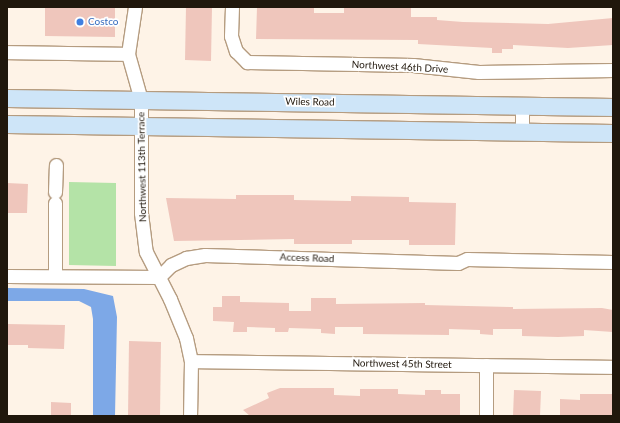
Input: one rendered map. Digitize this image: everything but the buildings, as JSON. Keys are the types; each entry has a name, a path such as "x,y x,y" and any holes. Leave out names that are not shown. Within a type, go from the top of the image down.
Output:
{"main road":[{"name":"Wiles Road","path":"7,98 613,107"},
{"path":"7,124 613,133"}],"street":[{"path":"7,52 128,54 134,7"},
{"name":"Northwest 46th Drive","path":"232,7 231,36 236,51 247,62 413,65 479,72 613,70"},
{"name":"Northwest 113th Terrace","path":"128,54 142,100 141,213 146,252 159,277 186,338 191,361 190,416"},
{"path":"522,106 522,132"},
{"path":"55,276 56,165"},
{"name":"Access Road","path":"159,277 171,265 186,258 205,255 458,263 467,260 613,262"},
{"path":"7,276 159,277"},
{"name":"Northwest 45th Street","path":"191,361 613,367"},
{"path":"486,366 486,416"}],"green space":[{"path":"69,182 116,183 116,266 69,265"}],"water":[{"path":"7,288 84,289 113,296 117,317 115,416 93,416 93,319 91,307 79,301 7,301"}],"place":[{"name":"Costco","path":"80,22"}]}
